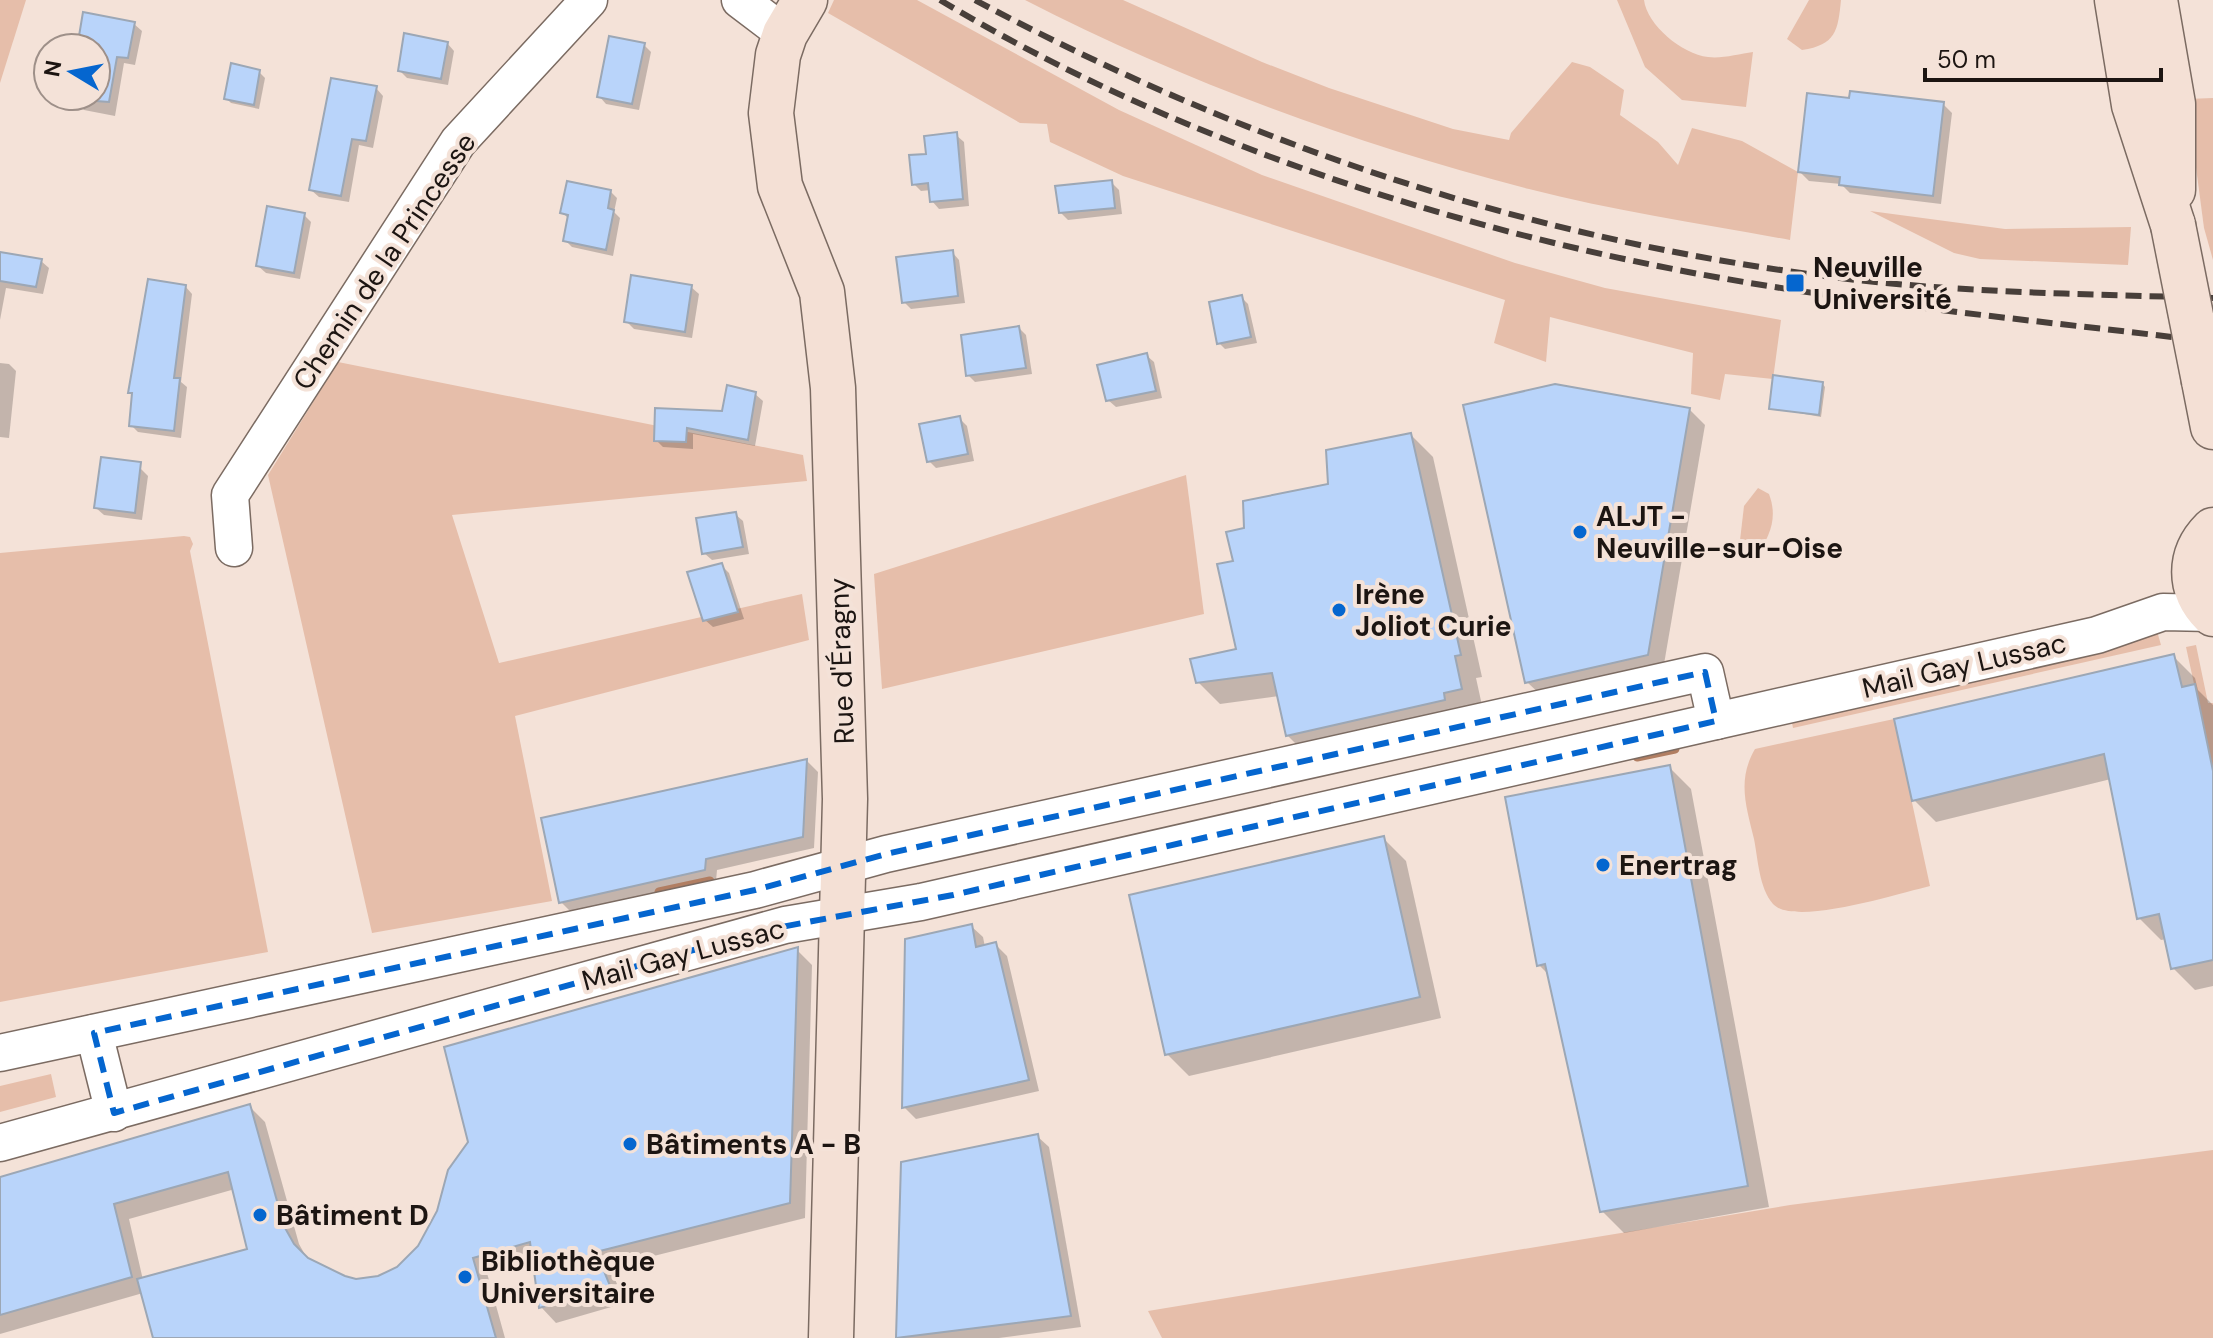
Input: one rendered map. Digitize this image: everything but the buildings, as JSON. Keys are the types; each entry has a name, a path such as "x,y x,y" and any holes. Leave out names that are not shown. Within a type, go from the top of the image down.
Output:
{"street":[{"name":"Chemin de la Princesse","path":"234,548 230,495 458,142 589,0"},
{"path":"740,0 795,17"},
{"path":"2117,0 2134,105 2173,225 2213,427"},
{"path":"2155,0 2173,104 2173,225"},
{"name":"Rue d'Éragny","path":"795,17 778,55 771,113 774,163 822,292 833,388 845,799 831,1338"},
{"path":"2212,528 2197,552 2194,566 2198,595 2212,613"},
{"name":"Mail Gay Lussac","path":"0,1143 765,930 841,917 1513,769 2097,635 2163,612 2212,613"},
{"name":"Mail Gay Lussac","path":"0,1053 755,890 886,854 1705,672 1716,721"},
{"path":"1501,717 1513,769"},
{"path":"1246,774 1259,823"},
{"path":"94,1033 114,1113"}],"highlighted area":[{"path":"1705,672 1716,721 953,895 765,930 114,1113 94,1033 755,890 886,854"}],"shaded area":[{"path":"0,0 26,0 0,83"},
{"path":"834,0 917,0 1119,110 1262,175 1515,263 1605,288 1781,320 1773,379 1725,374 1720,400 1691,394 1693,353 1550,317 1546,362 1494,343 1505,300 1123,176 1050,142 1047,124 1020,123 828,13"},
{"path":"1025,0 1123,0 1262,62 1329,88 1453,129 1509,140 1511,133 1572,62 1590,67 1624,90 1620,115 1658,142 1678,165 1692,128 1742,141 1798,172 1790,240 1561,197 1399,152 1209,84"},
{"path":"1617,0 1644,0 1652,19 1667,37 1698,55 1719,57 1753,52 1746,107 1682,100 1645,67"},
{"path":"1809,0 1841,0 1840,11 1836,28 1828,40 1802,50 1787,39"},
{"path":"2213,98 2213,260 2204,228 2187,99"},
{"path":"1870,211 2005,229 2131,227 2128,265 1980,259 1954,253"},
{"path":"338,362 803,455 807,481 452,515 499,663 802,594 809,640 515,716 552,901 372,933 268,475"},
{"path":"1186,475 1204,614 882,689 874,574"},
{"path":"1758,488 1769,494 1773,519 1757,556 1748,558 1739,549 1744,506"},
{"path":"190,537 193,544 190,551 268,952 0,1002 0,553"},
{"path":"2155,624 2161,645 1793,728 1791,718"},
{"path":"2196,645 2208,703 2213,703 2213,771 2186,647"},
{"path":"1894,719 1930,886 1824,910 1785,910 1773,904 1762,882 1746,804 1746,772 1755,749"},
{"path":"51,1074 56,1097 0,1112 0,1086"},
{"path":"2213,1150 2213,1338 1162,1338 1148,1311 1790,1205"}],"waterway":[{"path":"1637,757 1675,749"},
{"path":"659,892 710,881"}],"railway":[{"path":"940,0 1033,52 1131,100 1231,142 1334,180 1545,241 1651,265 1813,293 2213,342"},
{"path":"975,0 1077,52 1180,99 1284,141 1498,211 1607,238 1719,260 1879,282 2022,292 2213,298"}],"place":[{"name":"Neuville Université","path":"1795,283"},
{"name":"ALJT - Neuville-sur-Oise","path":"1580,532"},
{"name":"Irène Joliot Curie","path":"1339,610"},
{"name":"Enertrag","path":"1603,865"},
{"name":"Bâtiments A - B","path":"630,1144"},
{"name":"Bâtiment D","path":"260,1215"},
{"name":"Bibliothèque Universitaire","path":"465,1277"}]}
